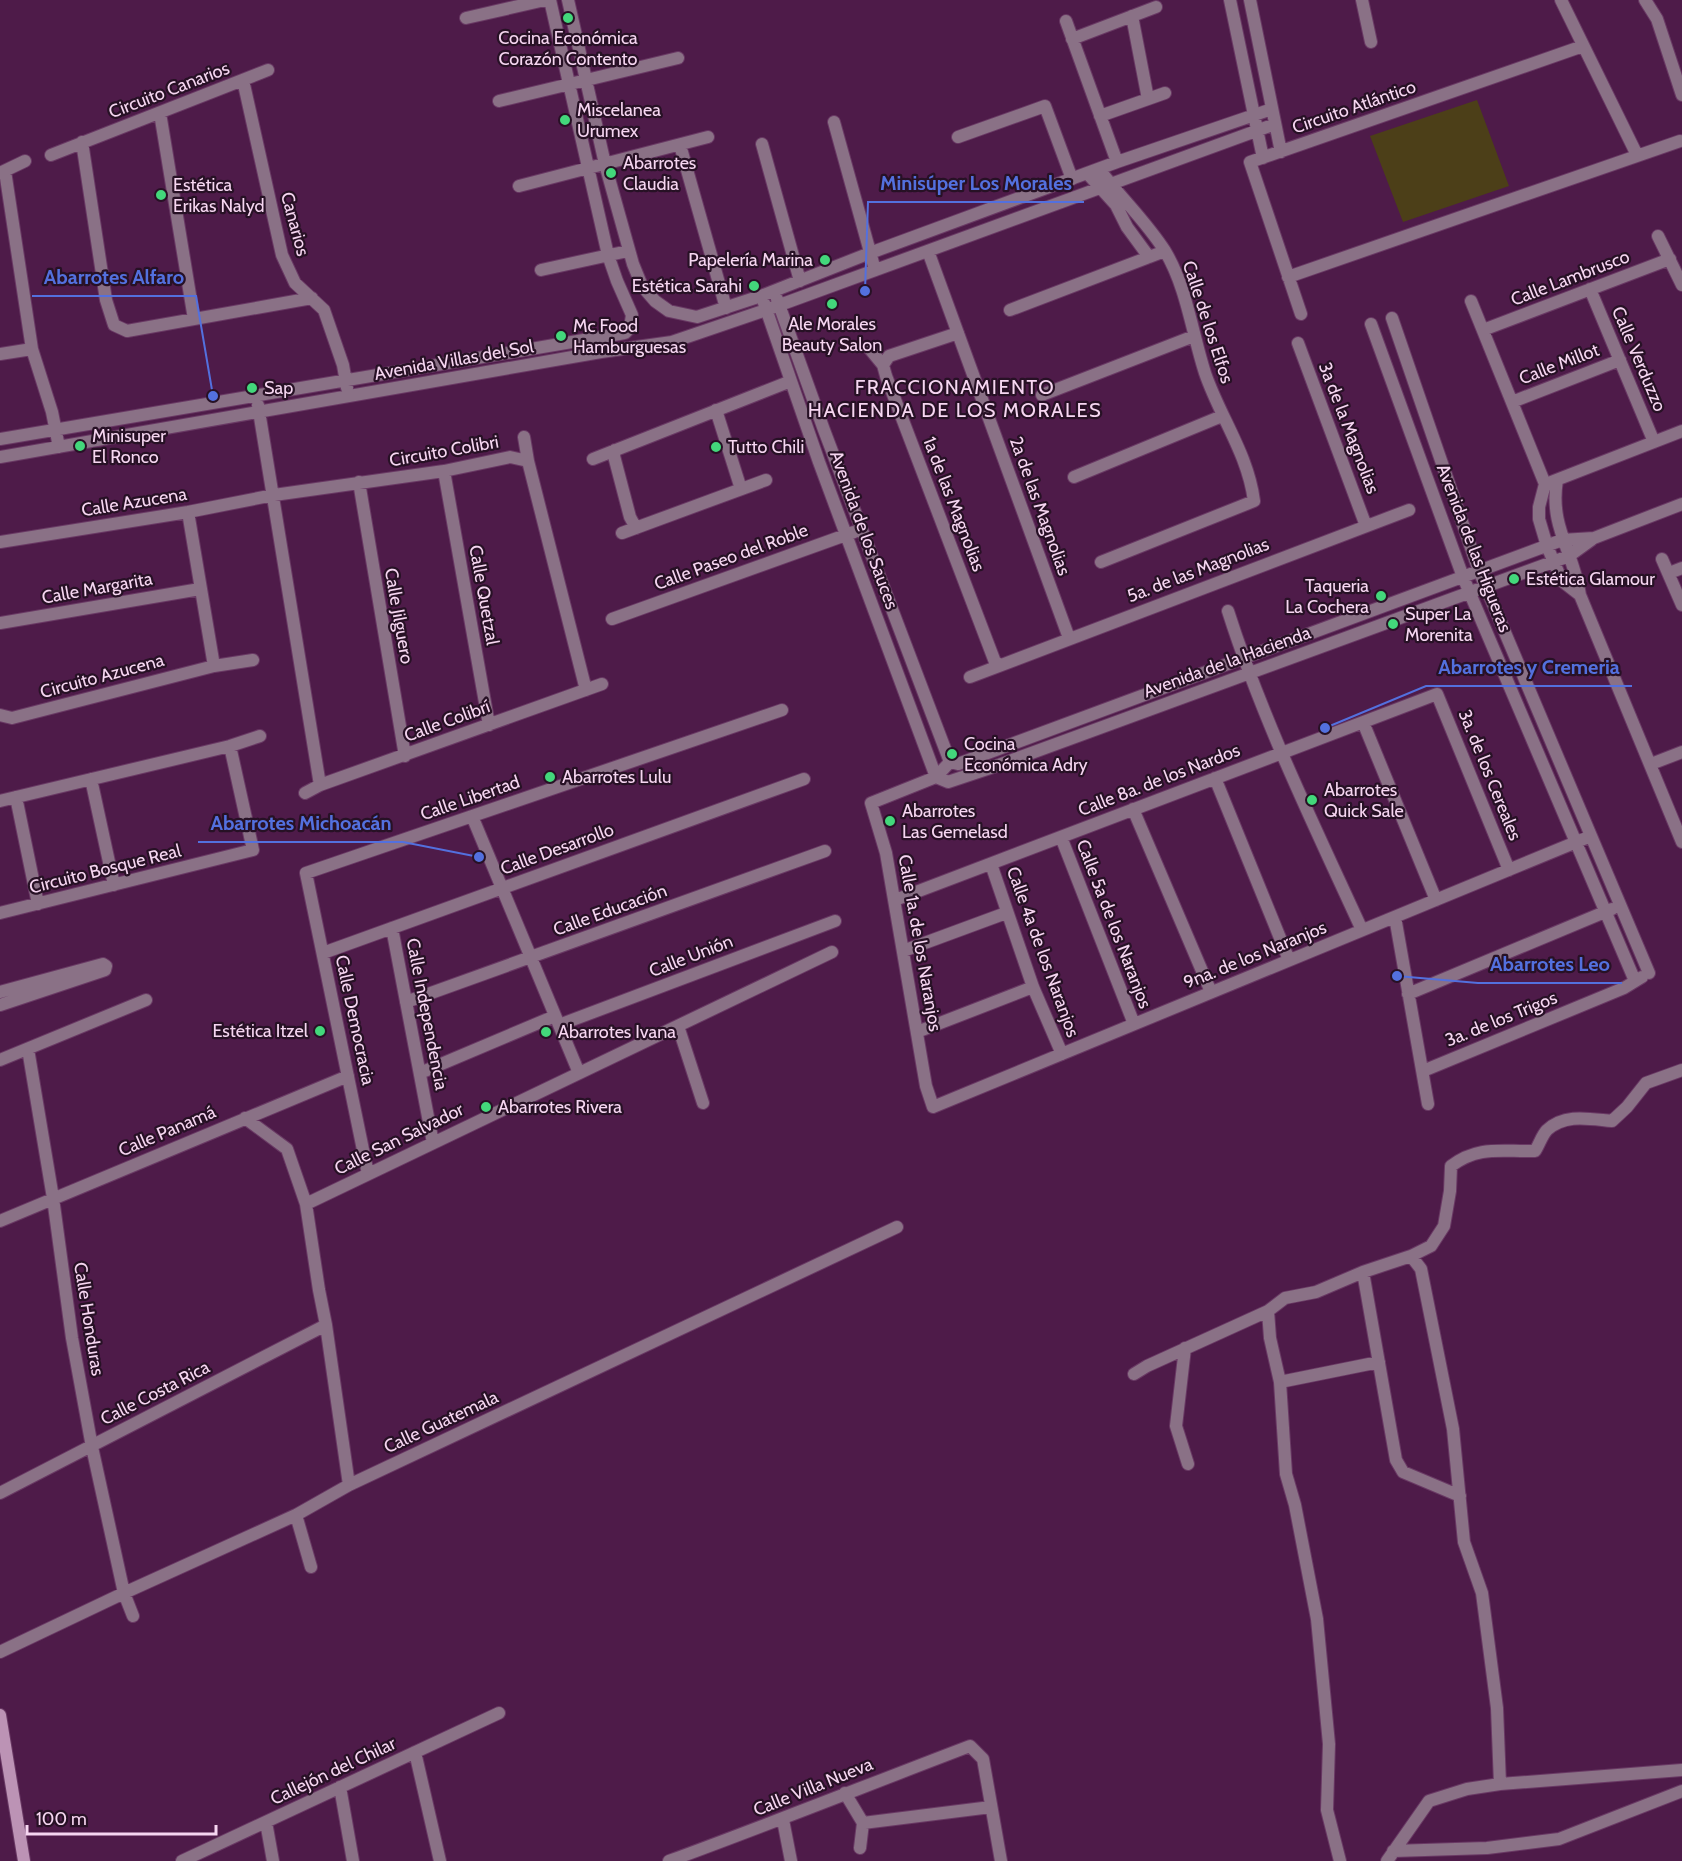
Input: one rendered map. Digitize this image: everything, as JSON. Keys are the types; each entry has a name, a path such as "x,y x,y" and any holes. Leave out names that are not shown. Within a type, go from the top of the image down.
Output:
{"main road":[{"path":"0,1714 24,1861"}],"street":[{"path":"466,18 545,0"},
{"path":"549,0 609,255 617,281 632,315 630,328 625,333 628,343 634,349"},
{"path":"568,0 605,164 628,251 642,286 655,301 669,311 697,317 761,296 1099,168 1272,109"},
{"path":"1230,0 1263,158 1250,162 1301,314"},
{"path":"1250,0 1281,152"},
{"path":"1362,0 1371,42"},
{"path":"1561,0 1637,155"},
{"path":"1645,0 1657,19 1682,95"},
{"path":"1072,39 1156,7"},
{"path":"1132,16 1148,99"},
{"path":"1066,21 1117,162"},
{"name":"Circuito Atlántico","path":"1263,158 1583,45"},
{"path":"500,101 678,58"},
{"name":"Circuito Canarios","path":"51,155 268,70"},
{"name":"Canarios","path":"243,80 282,255 295,283 324,310 343,365 348,397"},
{"path":"1100,116 1166,93"},
{"path":"958,137 1045,106 1072,179"},
{"path":"160,113 194,319"},
{"path":"834,122 875,270"},
{"name":"Avenida Villas del Sol","path":"0,457 601,352 672,342 780,306 1275,124"},
{"path":"519,186 708,137"},
{"path":"1288,276 1680,141"},
{"path":"82,142 106,300 114,325 127,331 312,298"},
{"path":"762,144 800,281"},
{"path":"680,145 726,308"},
{"path":"25,161 2,172 32,349 59,447"},
{"name":"Calle de los Elfos","path":"1099,168 1104,185 1127,227 1149,257"},
{"name":"Calle de los Elfos","path":"1087,173 1138,216 1164,251 1179,283 1194,336 1222,416 1245,463 1254,501 1101,562"},
{"path":"1658,236 1682,285"},
{"path":"541,270 628,251"},
{"name":"2a de las Magnolias","path":"927,251 1069,638"},
{"path":"1010,310 1164,251"},
{"name":"Calle Lambrusco","path":"1483,330 1670,259"},
{"name":"Calle Verduzzo","path":"1590,290 1654,442"},
{"name":"Avenida de los Sauces","path":"774,291 950,762"},
{"name":"Avenida de los Sauces","path":"761,296 846,535 936,777"},
{"path":"1471,301 1545,484 1541,495 1539,519 1547,546 1562,581 1580,595"},
{"name":"Avenida de las Higueras","path":"1392,318 1479,571 1621,906 1653,971"},
{"name":"Avenida de las Higueras","path":"1371,324 1463,577 1635,981"},
{"name":"Avenida Villas del Sol","path":"0,439 625,333"},
{"path":"868,348 883,365 889,356 958,333"},
{"path":"1042,395 1194,336"},
{"name":"3a de la Magnolias","path":"1298,343 1366,526"},
{"path":"537,348 539,363"},
{"path":"0,354 32,349"},
{"name":"Calle Millot","path":"1512,402 1620,360"},
{"name":"1a de las Magnolias","path":"883,365 995,662 1000,665"},
{"path":"593,459 791,381"},
{"path":"257,396 320,785"},
{"path":"1402,410 1421,402"},
{"path":"716,410 741,489"},
{"path":"1074,477 1222,416"},
{"path":"1545,484 1682,431"},
{"path":"524,437 528,461 586,690"},
{"path":"615,450 614,456 630,518 636,528"},
{"name":"Circuito Colibri","path":"274,495 444,471 510,458 528,461"},
{"name":"Calle Quetzal","path":"444,471 489,725"},
{"path":"622,533 766,480"},
{"path":"1557,480 1555,506 1562,540 1578,580 1580,595 1682,842"},
{"name":"Calle Jilguero","path":"358,482 405,756"},
{"name":"Calle Azucena","path":"0,542 188,512 274,495"},
{"name":"Avenida de la Hacienda","path":"936,777 948,782 961,778 1553,562 1569,556 1594,538 1682,504"},
{"name":"5a. de las Magnolias","path":"970,677 1409,510"},
{"path":"188,512 213,666"},
{"name":"Calle Paseo del Roble","path":"612,619 862,530"},
{"name":"Avenida de la Hacienda","path":"950,762 958,764 1562,540 1594,538"},
{"path":"1662,559 1682,605"},
{"path":"1669,573 1682,568"},
{"name":"Calle Margarita","path":"0,623 200,589"},
{"path":"1228,611 1243,658 1282,753 1362,930"},
{"name":"Circuito Azucena","path":"0,715 12,718 213,666 253,660"},
{"name":"Calle Colibrí","path":"305,793 320,785 602,684"},
{"name":"Calle 8a. de los Nardos","path":"895,900 1437,694"},
{"name":"3a. de los Cereales","path":"1437,694 1509,870"},
{"name":"Calle Libertad","path":"306,873 782,710"},
{"path":"1364,722 1436,900"},
{"path":"0,801 230,746 260,735"},
{"name":"Circuito Bosque Real","path":"0,913 253,850 230,746"},
{"path":"1651,764 1682,752"},
{"name":"Calle 1a. de los Naranjos","path":"933,1107 926,1086 886,853 871,803 936,777 950,762"},
{"path":"1215,778 1289,960"},
{"path":"91,779 114,885"},
{"name":"Calle Desarrollo","path":"322,953 804,779"},
{"path":"16,797 38,904"},
{"path":"1134,809 1211,992"},
{"path":"472,816 579,1073"},
{"name":"9na. de los Naranjos","path":"933,1107 1591,836"},
{"name":"Calle 5a de los Naranjos","path":"1061,837 1134,1024"},
{"name":"Calle Educación","path":"406,1002 825,851"},
{"name":"Calle 4a de los Naranjos","path":"991,864 1033,987 1062,1054"},
{"name":"Calle Democracia","path":"306,873 368,1174"},
{"path":"1408,994 1621,906"},
{"path":"903,951 1006,913"},
{"path":"1395,917 1428,1104"},
{"name":"Calle Unión","path":"420,1073 557,1020 835,921"},
{"name":"Calle Independencia","path":"392,928 433,1143"},
{"name":"Calle San Salvador","path":"306,1204 832,952"},
{"path":"0,992 103,964 106,966 105,970 0,1005"},
{"name":"3a. de los Trigos","path":"1423,1071 1624,988 1653,971"},
{"path":"917,1032 1033,987"},
{"path":"0,1060 146,1000"},
{"path":"678,1026 704,1103"},
{"name":"Calle Honduras","path":"28,1049 53,1198 72,1338 92,1447 124,1593 134,1616"},
{"path":"1134,1374 1185,1348 1268,1311 1285,1298 1316,1292 1363,1272 1411,1256 1431,1246 1444,1226 1450,1191 1451,1166 1463,1156 1478,1151 1535,1151 1547,1131 1564,1119 1586,1118 1612,1121 1627,1107 1646,1083 1682,1070"},
{"name":"Calle Panamá","path":"0,1221 348,1076"},
{"path":"245,1118 287,1149 306,1204 349,1485"},
{"name":"Calle Guatemala","path":"0,1652 296,1515 349,1485 897,1227"},
{"path":"1411,1256 1421,1269 1426,1292 1453,1429 1464,1542 1482,1593 1497,1708 1500,1784"},
{"path":"1363,1272 1396,1460 1403,1472 1460,1496"},
{"path":"1268,1311 1270,1338 1280,1382 1286,1474 1295,1505 1317,1619 1329,1744 1327,1810 1340,1861"},
{"name":"Calle Costa Rica","path":"0,1493 326,1325"},
{"path":"1185,1348 1176,1426 1188,1464"},
{"path":"1280,1382 1379,1362"},
{"path":"296,1515 311,1567"},
{"name":"Callejón del Chilar","path":"182,1861 499,1713"},
{"name":"Calle Villa Nueva","path":"669,1861 783,1820 845,1793 970,1746 983,1759 991,1807"},
{"path":"415,1752 440,1861"},
{"path":"1390,1856 1429,1801 1467,1789 1500,1784 1682,1770"},
{"path":"340,1787 353,1861"},
{"path":"1390,1856 1559,1839 1682,1791"},
{"path":"845,1793 863,1823 860,1848"},
{"path":"863,1823 991,1807 1001,1861"},
{"path":"783,1820 791,1861"},
{"path":"266,1822 273,1861"}],"shaded area":[{"path":"1477,100 1509,186 1403,222 1370,136"}],"place":[{"name":"Cocina Económica Corazón Contento","path":"568,18"},
{"name":"Miscelanea Urumex","path":"565,120"},
{"name":"Abarrotes Claudia","path":"611,173"},
{"name":"Estética Erikas Nalyd","path":"161,195"},
{"name":"Papelería Marina","path":"825,260"},
{"name":"Estética Sarahi","path":"754,286"},
{"name":"Minisúper Los Morales","path":"865,291"},
{"name":"Ale Morales Beauty Salon","path":"832,304"},
{"name":"Mc Food Hamburguesas","path":"561,336"},
{"name":"Sap","path":"252,388"},
{"name":"Abarrotes Alfaro","path":"213,396"},
{"name":"Minisuper El Ronco","path":"80,446"},
{"name":"Tutto Chili","path":"716,447"},
{"name":"Estética Glamour","path":"1514,579"},
{"name":"Taqueria La Cochera","path":"1381,596"},
{"name":"Super La Morenita","path":"1393,624"},
{"name":"Abarrotes y Cremeria","path":"1325,728"},
{"name":"Cocina Económica Adry","path":"952,754"},
{"name":"Abarrotes Lulu","path":"550,777"},
{"name":"Abarrotes Quick Sale","path":"1312,800"},
{"name":"Abarrotes Las Gemelasd","path":"890,821"},
{"name":"Abarrotes Michoacán","path":"479,857"},
{"name":"Abarrotes Leo","path":"1397,976"},
{"name":"Estética Itzel","path":"320,1031"},
{"name":"Abarrotes Ivana","path":"546,1032"},
{"name":"Abarrotes Rivera","path":"486,1107"}],"district":[{"name":"FRACCIONAMIENTO HACIENDA DE LOS MORALES","path":"955,398"}]}
